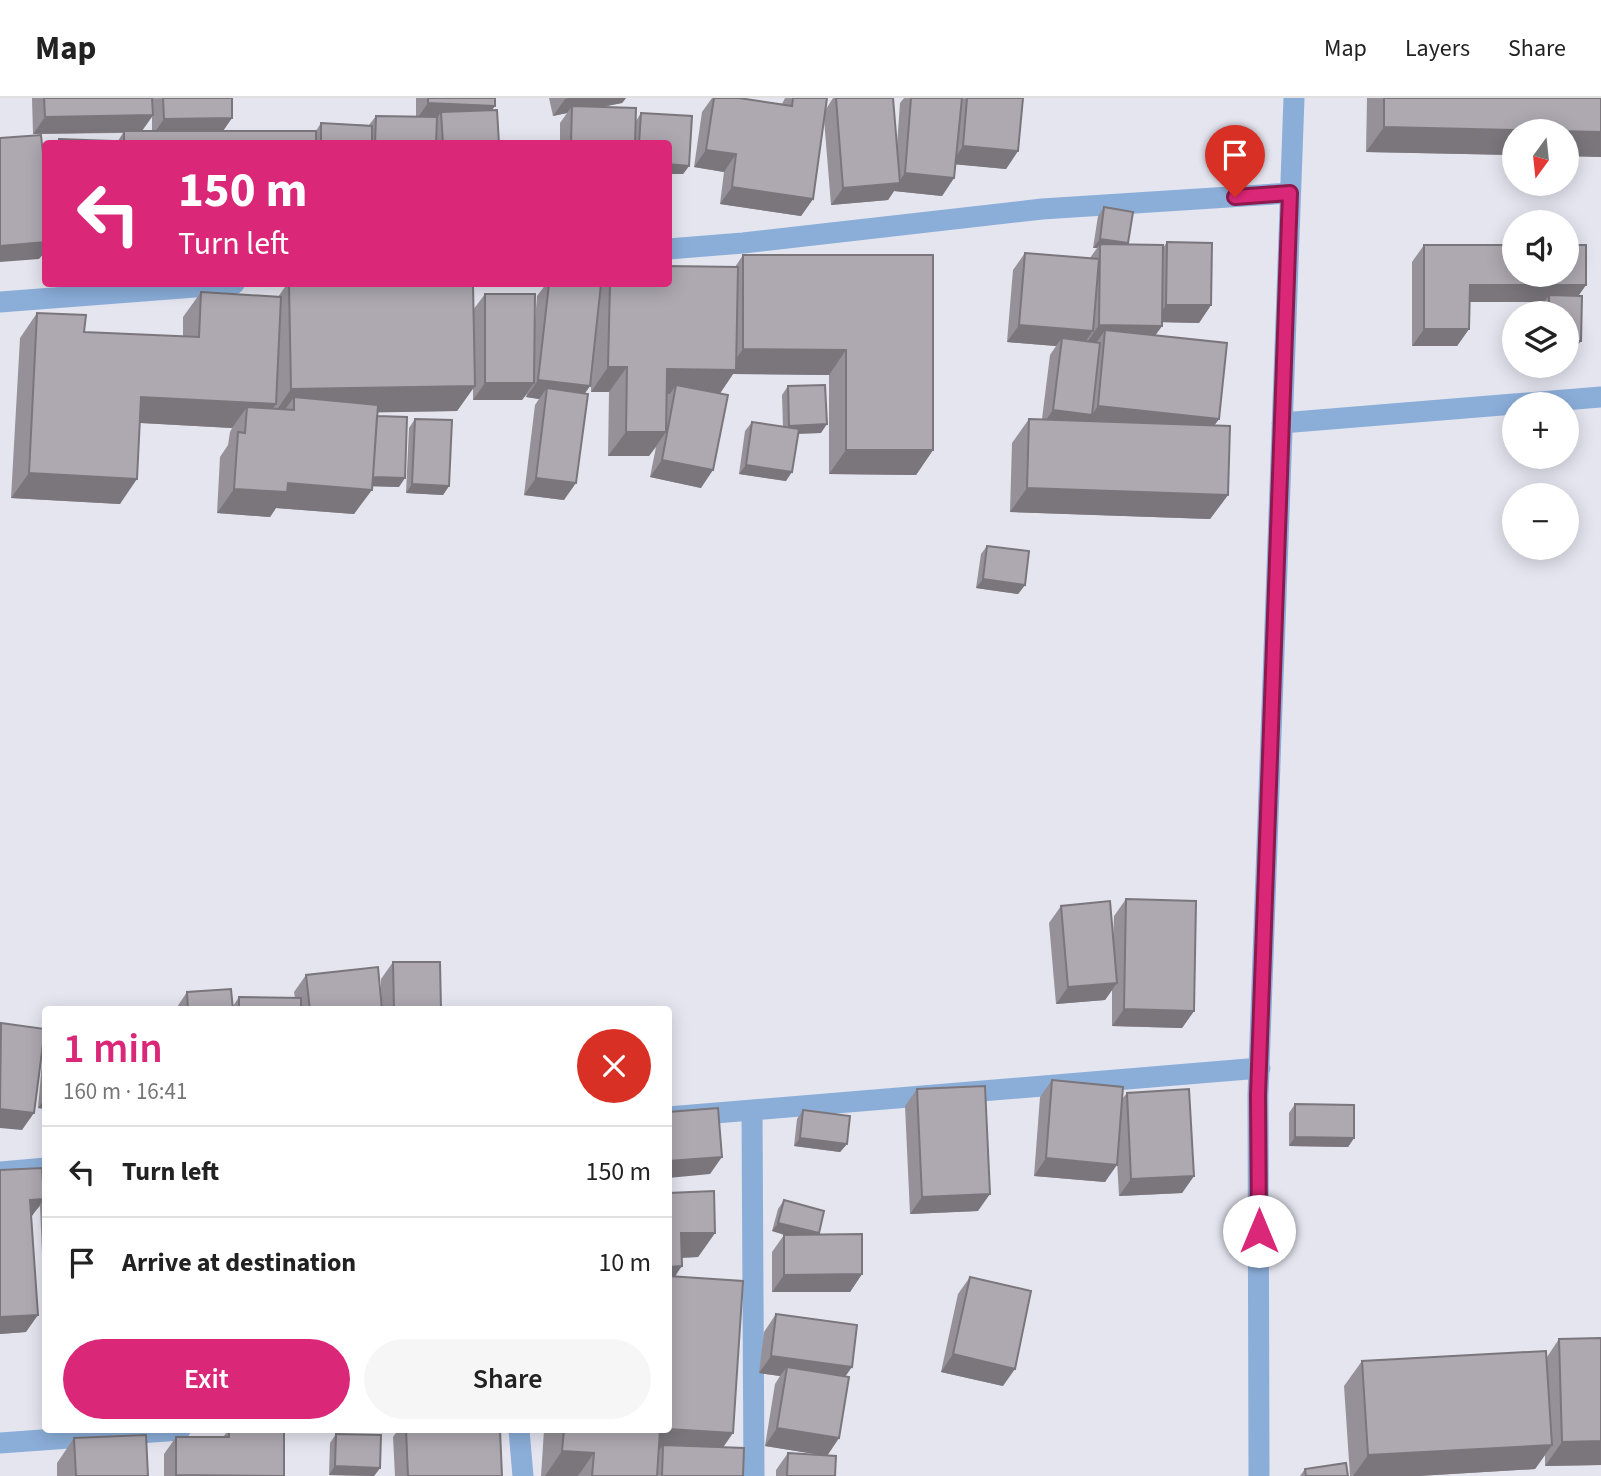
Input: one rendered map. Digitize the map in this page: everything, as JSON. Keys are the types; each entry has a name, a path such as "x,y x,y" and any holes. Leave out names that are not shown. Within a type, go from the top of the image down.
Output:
{"street":[{"path":"1259,1476 1260,1069 1294,98"},
{"path":"672,249 1042,209 1290,193"},
{"path":"0,302 195,287"},
{"path":"1579,399 1601,397"},
{"path":"1283,423 1502,405"},
{"path":"672,1117 1260,1069"},
{"path":"752,1110 754,1476"},
{"path":"0,1172 42,1168"},
{"path":"0,1443 138,1433"},
{"path":"519,1433 523,1476"}],"building":[{"path":"44,98 152,98 153,115 45,117"},
{"path":"163,98 232,98 232,118 164,119"},
{"path":"428,98 495,98 495,106 428,103"},
{"path":"714,98 739,98 792,106 793,98 827,98 813,199 732,187 736,154 706,150"},
{"path":"836,98 893,98 900,183 843,188"},
{"path":"911,98 962,98 954,178 905,173"},
{"path":"967,98 1023,98 1018,151 963,146"},
{"path":"1384,98 1601,98 1601,132 1579,131 1579,119 1502,119 1502,130 1384,127"},
{"path":"572,106 636,108 635,140 571,140"},
{"path":"497,110 499,140 443,140 441,112"},
{"path":"641,113 692,116 689,166 672,164 672,140 639,140"},
{"path":"376,116 437,117 436,140 375,140"},
{"path":"321,123 372,126 372,140 321,140"},
{"path":"124,131 316,131 316,140 124,140"},
{"path":"41,135 42,242 0,246 0,138"},
{"path":"1104,207 1133,212 1128,243 1100,239"},
{"path":"1167,242 1212,243 1211,305 1166,305"},
{"path":"1100,244 1163,245 1162,326 1099,325"},
{"path":"1424,245 1502,245 1502,285 1470,285 1469,329 1424,329"},
{"path":"1579,245 1586,245 1586,285 1579,285"},
{"path":"1025,253 1099,259 1093,331 1019,325"},
{"path":"743,255 933,255 933,450 846,450 846,350 743,349"},
{"path":"672,266 738,267 736,370 667,369 666,432 626,432 627,367 608,367 610,287 672,287"},
{"path":"289,287 473,287 475,386 291,389"},
{"path":"549,287 601,287 590,386 538,380"},
{"path":"201,292 281,297 276,404 141,397 137,479 29,473 37,313 86,315 84,332 199,337"},
{"path":"485,294 535,294 534,383 485,383"},
{"path":"1549,295 1582,296 1581,341 1579,301 1549,301"},
{"path":"1105,330 1227,343 1219,419 1098,406"},
{"path":"1062,338 1100,343 1092,415 1053,410"},
{"path":"676,385 728,395 713,470 662,460"},
{"path":"825,385 827,424 789,426 788,386"},
{"path":"547,388 588,394 576,483 536,478"},
{"path":"294,397 378,405 372,490 288,483 287,492 234,489 238,432 245,433 247,407 294,410"},
{"path":"377,416 407,417 405,478 373,477"},
{"path":"415,419 452,420 449,486 412,484"},
{"path":"1029,419 1230,426 1228,495 1027,488"},
{"path":"752,422 799,429 792,472 746,465"},
{"path":"987,546 1029,551 1025,585 983,579"},
{"path":"1126,899 1196,901 1194,1011 1124,1009"},
{"path":"1110,901 1117,983 1068,987 1061,906"},
{"path":"393,962 440,962 441,1006 394,1006"},
{"path":"378,967 382,1006 310,1006 306,975"},
{"path":"231,989 233,1006 188,1006 187,992"},
{"path":"239,997 301,998 301,1006 239,1006"},
{"path":"1,1023 42,1029 42,1052 34,1113 0,1109"},
{"path":"1052,1080 1123,1087 1117,1165 1046,1158"},
{"path":"985,1086 990,1194 922,1197 917,1089"},
{"path":"1189,1089 1194,1176 1131,1179 1127,1093"},
{"path":"1295,1104 1354,1105 1354,1138 1295,1137"},
{"path":"718,1108 722,1157 672,1161 672,1112"},
{"path":"803,1110 850,1116 847,1144 800,1138"},
{"path":"42,1168 42,1199 30,1200 38,1315 0,1317 0,1170"},
{"path":"714,1191 715,1233 681,1233 682,1266 672,1267 672,1193"},
{"path":"784,1200 824,1211 819,1233 778,1223"},
{"path":"862,1234 862,1274 784,1275 784,1235"},
{"path":"672,1276 743,1281 733,1433 672,1429"},
{"path":"970,1277 1031,1291 1015,1369 953,1354"},
{"path":"776,1314 857,1325 852,1367 771,1356"},
{"path":"1601,1338 1601,1441 1562,1442 1559,1339"},
{"path":"1546,1351 1552,1445 1368,1455 1362,1361"},
{"path":"787,1367 849,1377 839,1438 777,1428"},
{"path":"229,1433 284,1433 284,1476 176,1475 176,1437 229,1437"},
{"path":"406,1433 500,1433 502,1476 408,1476"},
{"path":"564,1433 660,1433 657,1476 592,1476 594,1453 562,1451"},
{"path":"336,1434 381,1435 380,1468 335,1466"},
{"path":"146,1435 148,1476 76,1476 74,1438"},
{"path":"663,1445 744,1448 743,1476 662,1476"},
{"path":"788,1453 836,1456 835,1476 787,1476"},
{"path":"1346,1463 1348,1476 1306,1476 1305,1469"}],"route":[{"path":"1235,197 1290,193 1258,1095 1259,1231"}]}
